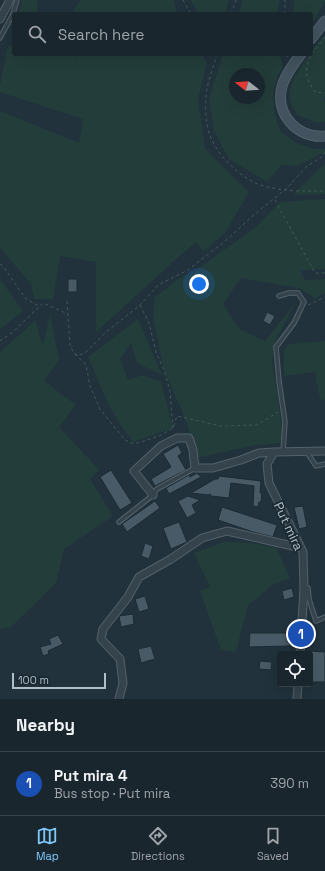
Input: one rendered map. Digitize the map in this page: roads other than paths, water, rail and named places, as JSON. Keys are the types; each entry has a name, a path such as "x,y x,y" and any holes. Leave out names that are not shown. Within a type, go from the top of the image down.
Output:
{"main road":[{"path":"313,36 325,21"},
{"path":"299,56 283,84 281,99 284,114 291,125 301,132 325,136"}],"street":[{"path":"0,19 10,0"},
{"path":"152,495 134,471 161,446 177,438 189,438 196,468 213,468 259,453 325,451"},
{"name":"Put mira","path":"274,452 267,464 269,483 303,552 304,589 300,651"},
{"path":"119,699 123,683 120,659 101,639 103,629 128,597 139,577 202,538 227,531 301,548"},
{"path":"297,699 298,687"}],"lane":[{"path":"14,12 17,0"},
{"path":"0,38 12,16"},
{"path":"278,296 289,293 298,293 304,302 294,324 276,347 278,382 285,422 283,452"},
{"path":"304,451 316,466 325,464"},
{"path":"119,522 152,495 157,489 196,468"},
{"path":"304,589 308,588 309,599 316,621 325,617"}],"place":[{"name":"Put mira 4","path":"301,634"}]}
